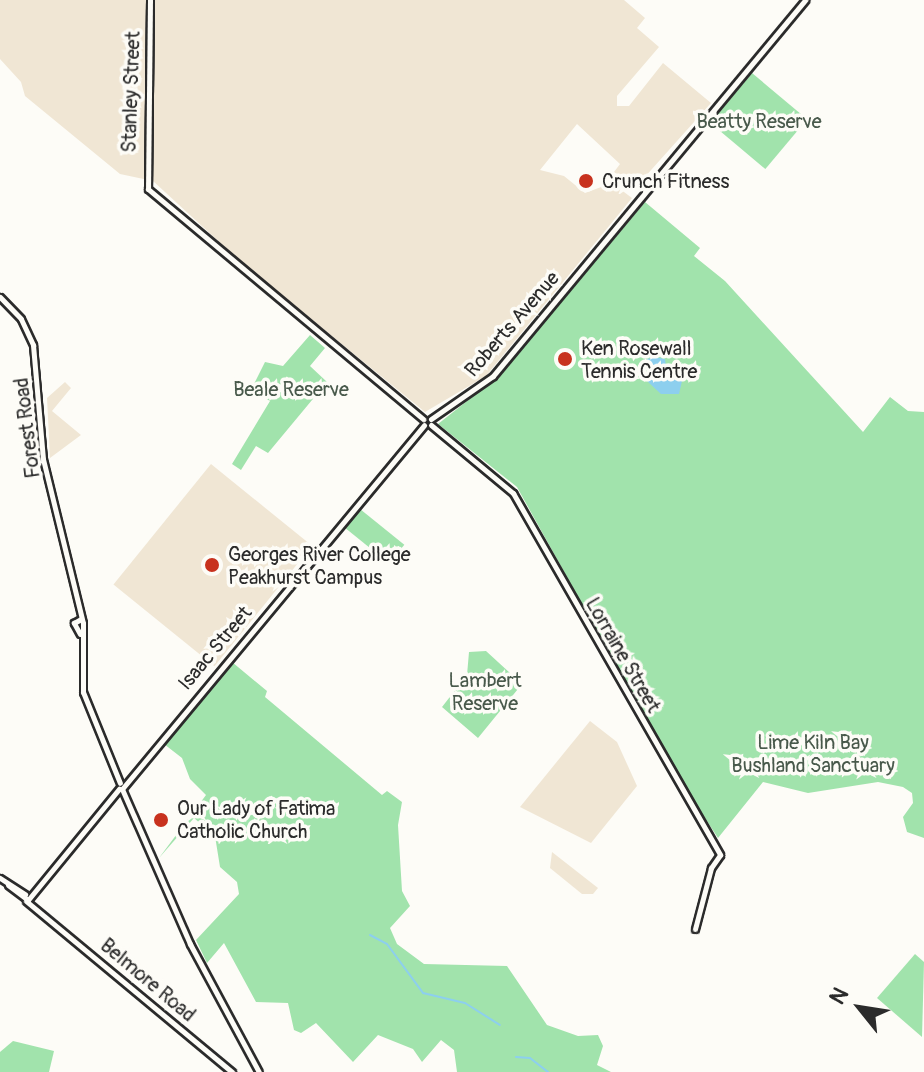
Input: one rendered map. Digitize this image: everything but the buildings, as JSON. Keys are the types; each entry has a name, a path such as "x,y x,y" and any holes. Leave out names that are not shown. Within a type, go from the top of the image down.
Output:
{"street":[{"name":"Stanley Street","path":"150,0 146,184 424,422"},
{"name":"Roberts Avenue","path":"431,422 493,376 576,275 575,268 582,268 805,0"},
{"name":"Forest Road","path":"0,297 21,319 33,345 43,459 80,612 83,692 187,939 258,1072"},
{"path":"424,422 431,422"},
{"name":"Isaac Street","path":"27,898 424,422"},
{"name":"Lorraine Street","path":"431,422 513,493 720,855 711,868 695,929"},
{"name":"Belmore Road","path":"0,878 232,1072"}],"shaded area":[{"path":"0,0 624,0 645,18 637,28 659,47 617,96 617,106 629,106 663,63 711,103 635,188 614,172 620,164 577,124 540,170 564,176 585,193 612,183 632,198 486,376 425,412 241,262 153,181 120,174 25,96 21,82 0,59"},
{"path":"65,382 71,388 52,411 81,435 50,458 47,398"},
{"name":"Georges River College Peakhurst Campus","path":"211,464 312,546 214,666 113,584"},
{"path":"590,721 617,742 637,786 591,843 520,807"},
{"path":"552,852 598,888 593,894 582,894 550,868"}],"green space":[{"name":"Beatty Reserve","path":"752,73 807,119 765,169 710,123"},
{"name":"Lime Kiln Bay Bushland Sanctuary","path":"645,202 700,248 694,256 725,281 863,432 890,397 908,411 924,412 924,838 907,832 903,817 913,803 912,793 903,787 878,782 808,793 763,782 718,838 675,772 517,487 438,424 500,375"},
{"name":"Beale Reserve","path":"310,335 325,348 310,366 327,382 268,453 256,446 241,470 232,464 270,401 251,390 265,362 283,366"},
{"path":"360,509 404,545 389,564 345,528"},
{"name":"Lambert Reserve","path":"486,651 522,684 478,738 442,707 467,675 469,652"},
{"path":"232,662 267,691 265,697 382,795 387,791 402,802 398,825 402,891 410,906 390,928 397,944 424,964 507,966 547,1025 578,1036 598,1035 603,1046 597,1065 611,1072 457,1072 454,1050 441,1040 422,1062 413,1049 378,1035 353,1062 316,1023 301,1033 294,1030 288,1003 256,1002 224,943 207,963 196,940 239,894 237,882 220,867 215,836 194,818 159,858 206,795 190,779 182,758 164,744"},
{"path":"915,954 924,962 922,1037 877,998"},
{"path":"13,1041 54,1051 49,1072 0,1072 0,1052"}],"water":[{"path":"647,359 665,359 667,374 682,381 679,394 661,394 647,381"}],"waterway":[{"path":"370,935 387,944 423,993 465,1003 500,1025"},
{"path":"516,1057 530,1058 548,1072"}],"place":[{"name":"Crunch Fitness","path":"586,181"},
{"name":"Ken Rosewall Tennis Centre","path":"565,359"},
{"name":"Georges River College Peakhurst Campus","path":"212,565"},
{"name":"Our Lady of Fatima Catholic Church","path":"161,820"}]}
